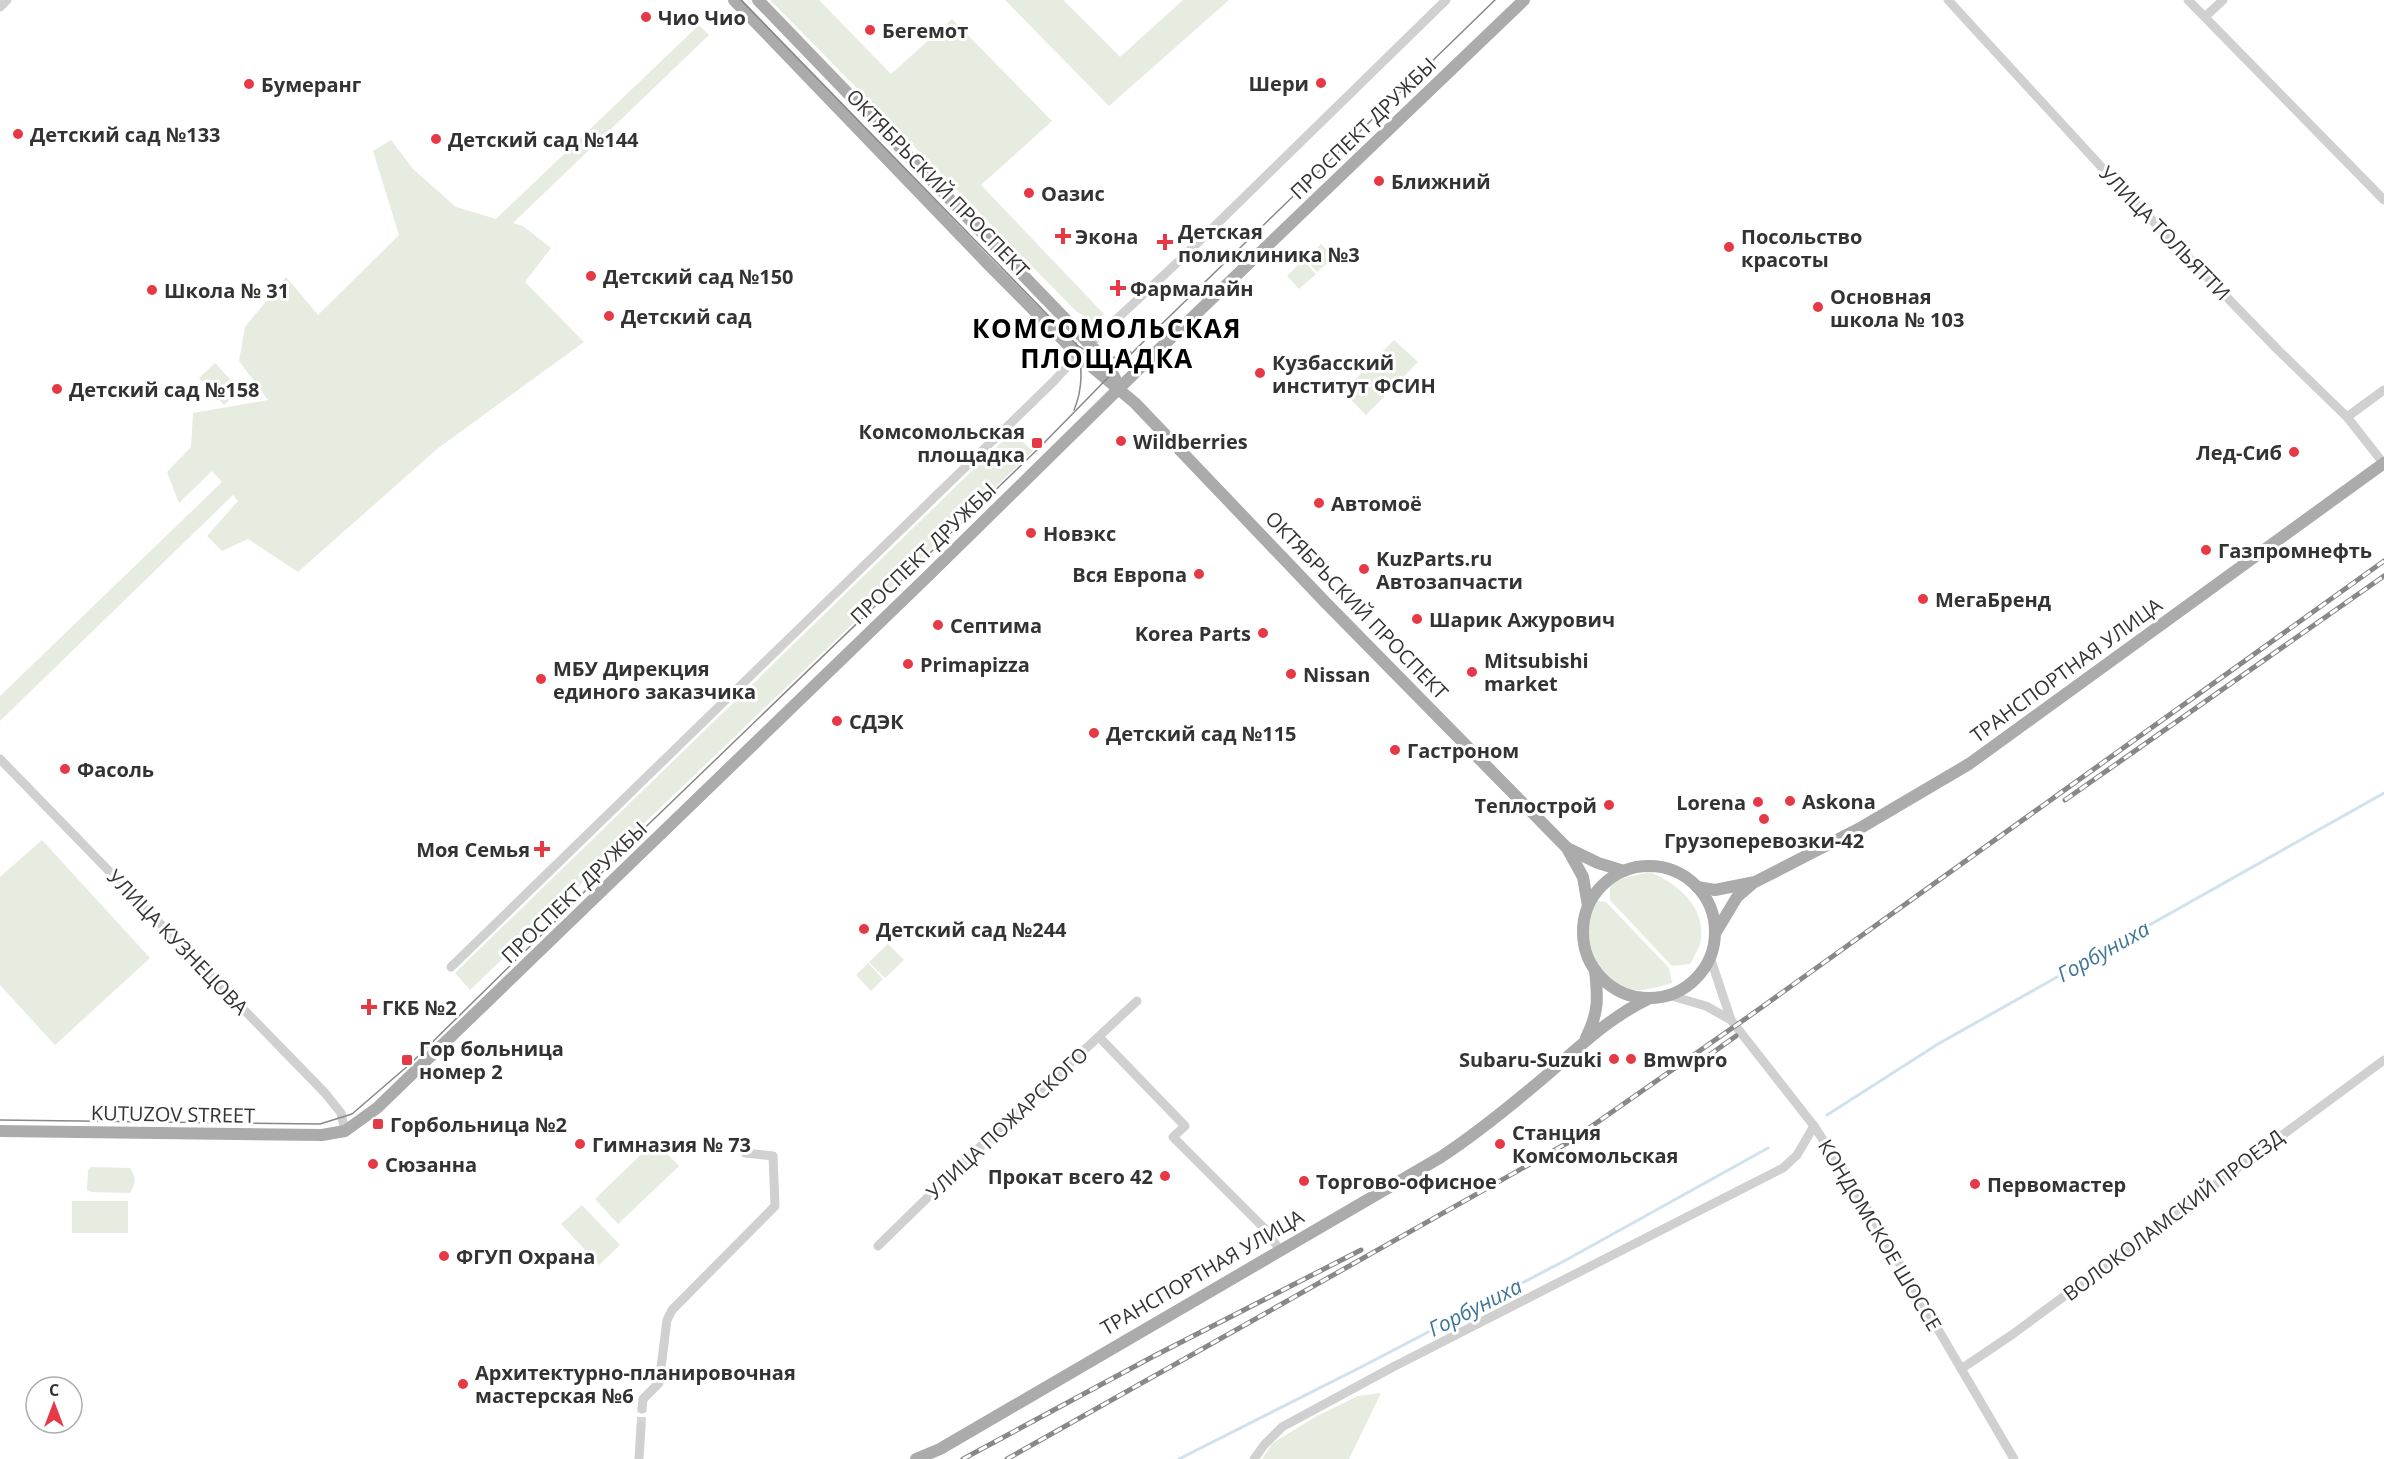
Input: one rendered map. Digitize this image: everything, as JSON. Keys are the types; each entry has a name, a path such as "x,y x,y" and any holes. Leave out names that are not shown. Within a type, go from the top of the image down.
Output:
{"main road":[{"name":"ОКТЯБРЬСКИЙ ПРОСПЕКТ","path":"734,0 1078,355 1102,377 1119,388 1567,848 1583,877 1588,906"},
{"name":"ОКТЯБРЬСКИЙ ПРОСПЕКТ","path":"758,0 1090,344 1110,368 1119,388"},
{"name":"ПРОСПЕКТ ДРУЖБЫ","path":"345,1131 377,1108 560,933 1119,388 1524,0"},
{"name":"ТРАНСПОРТНАЯ УЛИЦА","path":"1715,933 1737,897 1755,882 1862,827 1969,764 2384,464"},
{"name":"ОКТЯБРЬСКИЙ ПРОСПЕКТ","path":"1567,848 1598,863 1624,871"},
{"path":"1643,866 1663,868 1681,874 1697,886 1707,900 1713,916 1715,933 1710,957 1700,974 1686,987 1668,996 1650,998 1629,995 1610,985 1594,970 1585,950 1583,927 1588,906 1603,885 1624,871 1643,866"},
{"name":"ТРАНСПОРТНАЯ УЛИЦА","path":"1697,886 1715,890 1755,882"},
{"name":"ТРАНСПОРТНАЯ УЛИЦА","path":"1584,1042 1595,1021 1598,999 1594,970"},
{"name":"ТРАНСПОРТНАЯ УЛИЦА","path":"916,1459 940,1449 1279,1249 1441,1157 1499,1116 1584,1042 1629,1008 1650,998"},
{"name":"KUTUZOV STREET","path":"0,1131 300,1135 345,1131"}],"street":[{"path":"0,7 7,0"},
{"path":"1090,344 1188,252 1446,0"},
{"name":"УЛИЦА ТОЛЬЯТТИ","path":"1948,0 2118,185 2278,350 2347,417 2384,464"},
{"path":"2188,0 2384,200"},
{"path":"2205,17 2223,0"},
{"path":"451,967 1054,381 1078,355"},
{"path":"2347,417 2384,390"},
{"name":"УЛИЦА КУЗНЕЦОВА","path":"0,759 325,1094 341,1113 345,1131"},
{"name":"КОНДОМСКОЕ ШОССЕ","path":"1710,957 1731,1020 1814,1126 1874,1220 2014,1459"},
{"name":"КОНДОМСКОЕ ШОССЕ","path":"1668,996 1707,1006 1731,1020"},
{"name":"УЛИЦА ПОЖАРСКОГО","path":"878,1246 969,1157 1137,1001"},
{"path":"1099,1037 1185,1126 1173,1137 1265,1229 1279,1249"},
{"name":"ВОЛОКОЛАМСКИЙ ПРОЕЗД","path":"1961,1369 2013,1334 2384,1060"},
{"path":"1254,1459 1282,1427 1393,1367 1783,1168 1797,1155 1814,1126"},
{"path":"642,1409 643,1399 659,1383 667,1320 672,1310 775,1206 773,1155 745,1153"},
{"path":"639,1459 641,1426"}],"shaded area":[{"path":"770,0 819,0 891,74 952,19 1052,121 981,185 1104,314 1095,323 1076,311"},
{"path":"1005,0 1063,0 1120,57 1183,0 1229,0 1109,106"},
{"path":"699,25 709,35 513,223 523,226 551,248 525,282 584,342 437,449 298,572 248,539 222,551 207,536 238,501 233,495 0,721 0,696 222,482 212,471 179,503 167,472 191,447 193,413 268,400 239,361 245,327 286,277 318,315 399,235 373,151 391,140 413,169 456,207 496,219"},
{"path":"1321,244 1334,257 1317,272 1305,259"},
{"path":"1303,260 1316,274 1299,289 1287,276"},
{"path":"1394,340 1418,362 1366,415 1343,392"},
{"path":"215,363 240,390 224,405 199,378"},
{"path":"1012,432 1033,451 470,990 455,973"},
{"path":"42,840 150,958 55,1045 0,985 0,877"},
{"path":"1650,872 1679,889 1687,897 1698,916 1701,941 1690,964 1672,966 1610,900 1610,885 1620,879"},
{"path":"1597,901 1606,902 1669,968 1672,983 1635,990 1619,985 1610,979 1597,962 1589,940 1590,918"},
{"path":"888,944 904,960 885,978 869,962"},
{"path":"868,963 883,979 871,991 856,975"},
{"path":"655,1141 679,1166 618,1224 595,1199"},
{"path":"91,1167 130,1168 134,1180 130,1193 87,1190 88,1171"},
{"path":"72,1201 128,1201 128,1233 72,1233"},
{"path":"582,1205 620,1245 599,1265 561,1224"},
{"path":"1381,1393 1349,1459 1262,1459 1273,1443 1315,1417 1358,1396"}],"waterway":[{"name":"Горбуниха","path":"1827,1115 1938,1044 2384,793"},
{"name":"Горбуниха","path":"1179,1459 1566,1260 1768,1148"}],"tunnel":[{"path":"641,1426 642,1409"}],"tram line":[{"path":"741,0 1077,345 1090,353 1110,358 1131,352"},
{"path":"0,1120 320,1124 352,1114 410,1064 576,901 627,845 1040,447 1136,349 1495,0"},
{"path":"1074,410 1081,376 1076,343"}],"railway":[{"path":"1007,1459 1569,1142 1748,1017 2384,561"},
{"path":"2065,800 2384,576"},
{"path":"1694,1066 1736,1036"},
{"path":"963,1459 1154,1356 1361,1250"}],"place":[{"name":"Чио Чио","path":"646,17"},
{"name":"Бегемот","path":"870,30"},
{"name":"Шери","path":"1321,83"},
{"name":"Бумеранг","path":"249,84"},
{"name":"Детский сад №133","path":"18,134"},
{"name":"Детский сад №144","path":"436,139"},
{"name":"Ближний","path":"1379,181"},
{"name":"Оазис","path":"1029,193"},
{"name":"Экона","path":"1063,236"},
{"name":"Детская поликлиника №3","path":"1165,242"},
{"name":"Посольство красоты","path":"1729,247"},
{"name":"Детский сад №150","path":"591,276"},
{"name":"Фармалайн","path":"1118,288"},
{"name":"Школа № 31","path":"152,290"},
{"name":"Основная школа № 103","path":"1818,307"},
{"name":"Детский сад","path":"609,316"},
{"name":"Кузбасский институт ФСИН","path":"1260,373"},
{"name":"Детский сад №158","path":"57,389"},
{"name":"Wildberries","path":"1121,441"},
{"name":"Комсомольская площадка","path":"1037,443"},
{"name":"Лед-Сиб","path":"2294,452"},
{"name":"Автомоё","path":"1319,503"},
{"name":"Новэкс","path":"1031,533"},
{"name":"Газпромнефть","path":"2206,550"},
{"name":"KuzParts.ru Автозапчасти","path":"1364,569"},
{"name":"Вся Европа","path":"1199,574"},
{"name":"МегаБренд","path":"1923,599"},
{"name":"Шарик Ажурович","path":"1417,619"},
{"name":"Септима","path":"938,625"},
{"name":"Korea Parts","path":"1263,633"},
{"name":"Primapizza","path":"908,664"},
{"name":"Mitsubishi market","path":"1472,672"},
{"name":"Nissan","path":"1291,674"},
{"name":"МБУ Дирекция единого заказчика","path":"541,679"},
{"name":"СДЭК","path":"837,721"},
{"name":"Детский сад №115","path":"1094,733"},
{"name":"Гастроном","path":"1395,750"},
{"name":"Фасоль","path":"65,769"},
{"name":"Askona","path":"1790,801"},
{"name":"Lorena","path":"1758,802"},
{"name":"Теплострой","path":"1609,805"},
{"name":"Грузоперевозки-42","path":"1764,819"},
{"name":"Моя Семья","path":"542,849"},
{"name":"Детский сад №244","path":"864,929"},
{"name":"ГКБ №2","path":"369,1007"},
{"name":"Subaru-Suzuki","path":"1614,1059"},
{"name":"Bmwpro","path":"1631,1059"},
{"name":"Гор больница номер 2","path":"407,1060"},
{"name":"Горбольница №2","path":"378,1124"},
{"name":"Гимназия № 73","path":"580,1144"},
{"name":"Станция Комсомольская","path":"1500,1144"},
{"name":"Сюзанна","path":"373,1164"},
{"name":"Прокат всего 42","path":"1165,1176"},
{"name":"Торгово-офисное","path":"1304,1181"},
{"name":"Первомастер","path":"1975,1184"},
{"name":"ФГУП Охрана","path":"444,1256"},
{"name":"Архитектурно-планировочная мастерская №6","path":"463,1384"}],"district":[{"name":"КОМСОМОЛЬСКАЯ ПЛОЩАДКА","path":"1107,343"}]}
